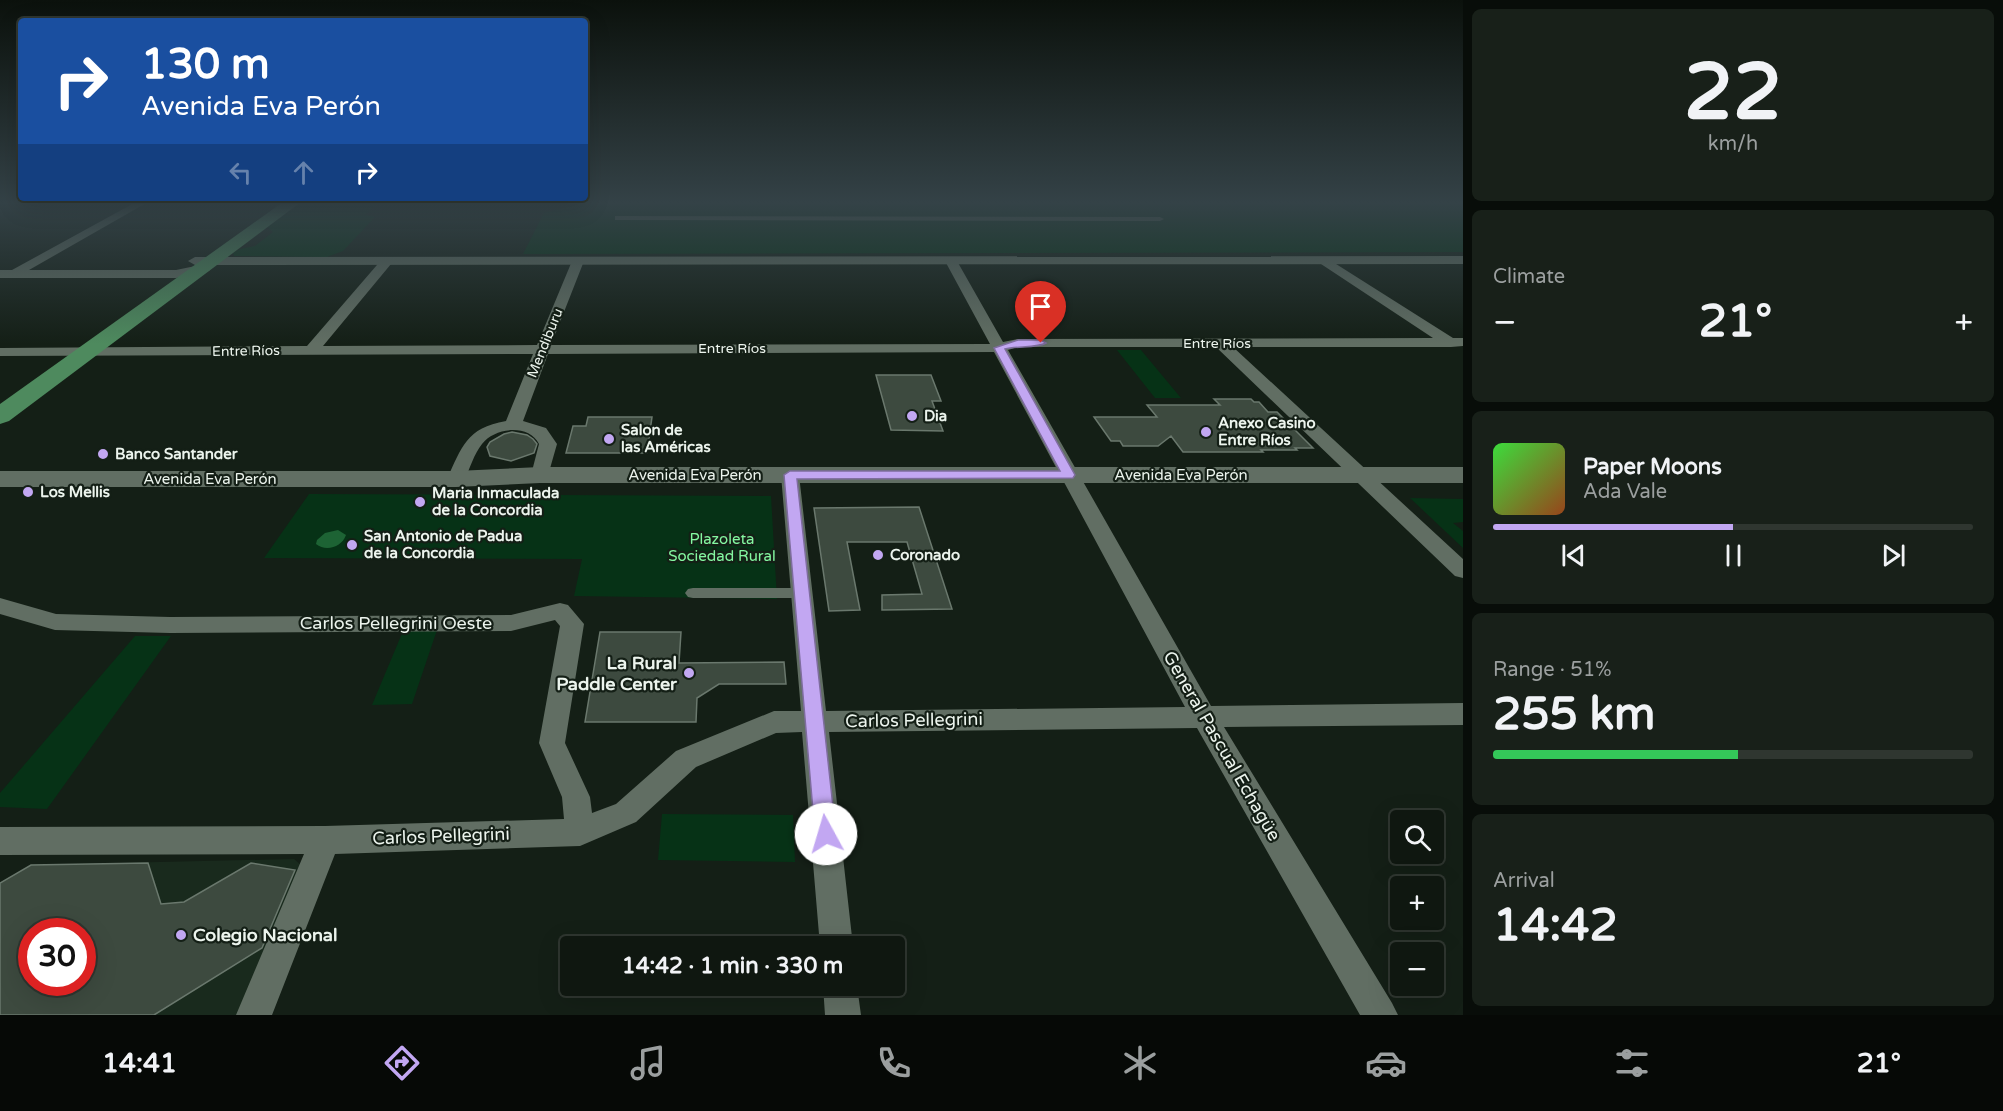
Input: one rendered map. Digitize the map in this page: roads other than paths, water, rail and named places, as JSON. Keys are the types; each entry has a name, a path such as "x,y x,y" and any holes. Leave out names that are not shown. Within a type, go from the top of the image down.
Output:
{"main road":[{"path":"0,416 220,249"},
{"path":"0,397 176,274 204,263 224,249"},
{"name":"Avenida Eva Perón","path":"0,479 456,478 540,475 1463,475"}],"street":[{"path":"0,282 58,249"},
{"path":"204,263 1463,260"},
{"path":"312,350 387,261"},
{"name":"Mendiburu","path":"512,426 578,261"},
{"name":"General Pascual Echagüe","path":"951,261 1203,715 1380,1015"},
{"path":"1325,261 1456,342 1463,351"},
{"path":"0,274 176,274"},
{"name":"Entre Ríos","path":"0,352 999,348 1018,343 1456,342"},
{"path":"1220,343 1463,571"},
{"path":"456,478 472,446 482,434 512,426 532,428 542,433 548,444 540,475"},
{"path":"790,475 836,936"},
{"path":"693,593 802,593"},
{"name":"Carlos Pellegrini Oeste","path":"0,606 55,622 170,625 510,622 560,611 572,624 552,743 576,797 580,832"},
{"name":"Carlos Pellegrini","path":"2,844 325,840 580,832 626,813 686,759 774,722 1203,715 1463,714"},
{"path":"254,1015 325,840"},
{"path":"841,996 843,1015"}],"place":[{"name":"Dia","path":"912,416"},
{"name":"Anexo Casino Entre Ríos","path":"1206,432"},
{"name":"Salon de las Américas","path":"609,439"},
{"name":"Banco Santander","path":"103,454"},
{"name":"Los Mellis","path":"28,492"},
{"name":"Maria Inmaculada de la Concordia","path":"420,502"},
{"name":"San Antonio de Padua de la Concordia","path":"352,545"},
{"name":"Coronado","path":"878,555"},
{"name":"La Rural Paddle Center","path":"689,673"},
{"name":"Colegio Nacional","path":"181,935"}],"park label":[{"name":"Plazoleta Sociedad Rural","path":"722,548"}]}
